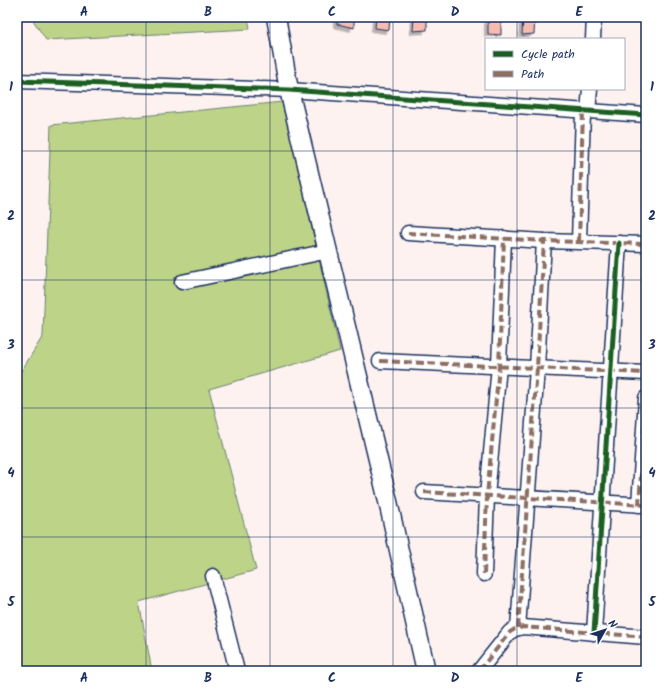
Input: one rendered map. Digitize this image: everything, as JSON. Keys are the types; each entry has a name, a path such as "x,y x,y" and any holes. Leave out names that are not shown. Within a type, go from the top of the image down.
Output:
{"main road":[{"path":"276,17 289,90 387,497 426,671"}],"street":[{"path":"593,38 594,17"},
{"path":"17,81 289,90 646,115"},
{"path":"579,241 586,112 590,90"},
{"path":"408,233 544,241 646,244"},
{"path":"484,574 487,496 499,366 504,238"},
{"path":"518,628 537,368 544,241"},
{"path":"594,633 619,243"},
{"path":"182,282 328,251"},
{"path":"380,361 646,373"},
{"path":"424,492 642,505 646,398"},
{"path":"213,576 237,671"},
{"path":"479,671 510,632 522,627 646,637"}],"green space":[{"path":"31,17 248,17 250,29 46,40"},
{"path":"283,102 340,351 209,389 256,570 139,602 152,671 17,671 17,378 43,336 51,125"}],"building":[{"path":"337,17 354,17 354,28 337,24"},
{"path":"376,17 390,17 389,30 375,28"},
{"path":"414,17 427,17 427,30 413,31"},
{"path":"488,17 501,17 501,35 488,34"},
{"path":"523,17 535,17 534,34 522,35"}],"marked path":[{"path":"579,241 583,112"},
{"path":"408,233 544,241 646,244"},
{"path":"484,574 487,496 499,366 504,238"},
{"path":"518,628 537,368 544,241"},
{"path":"380,361 646,373"},
{"path":"639,505 646,398"},
{"path":"424,492 646,505"},
{"path":"479,671 510,632 523,627 646,637"}],"cycle path":[{"path":"17,81 289,90 646,115"},
{"path":"594,633 619,243"}]}
